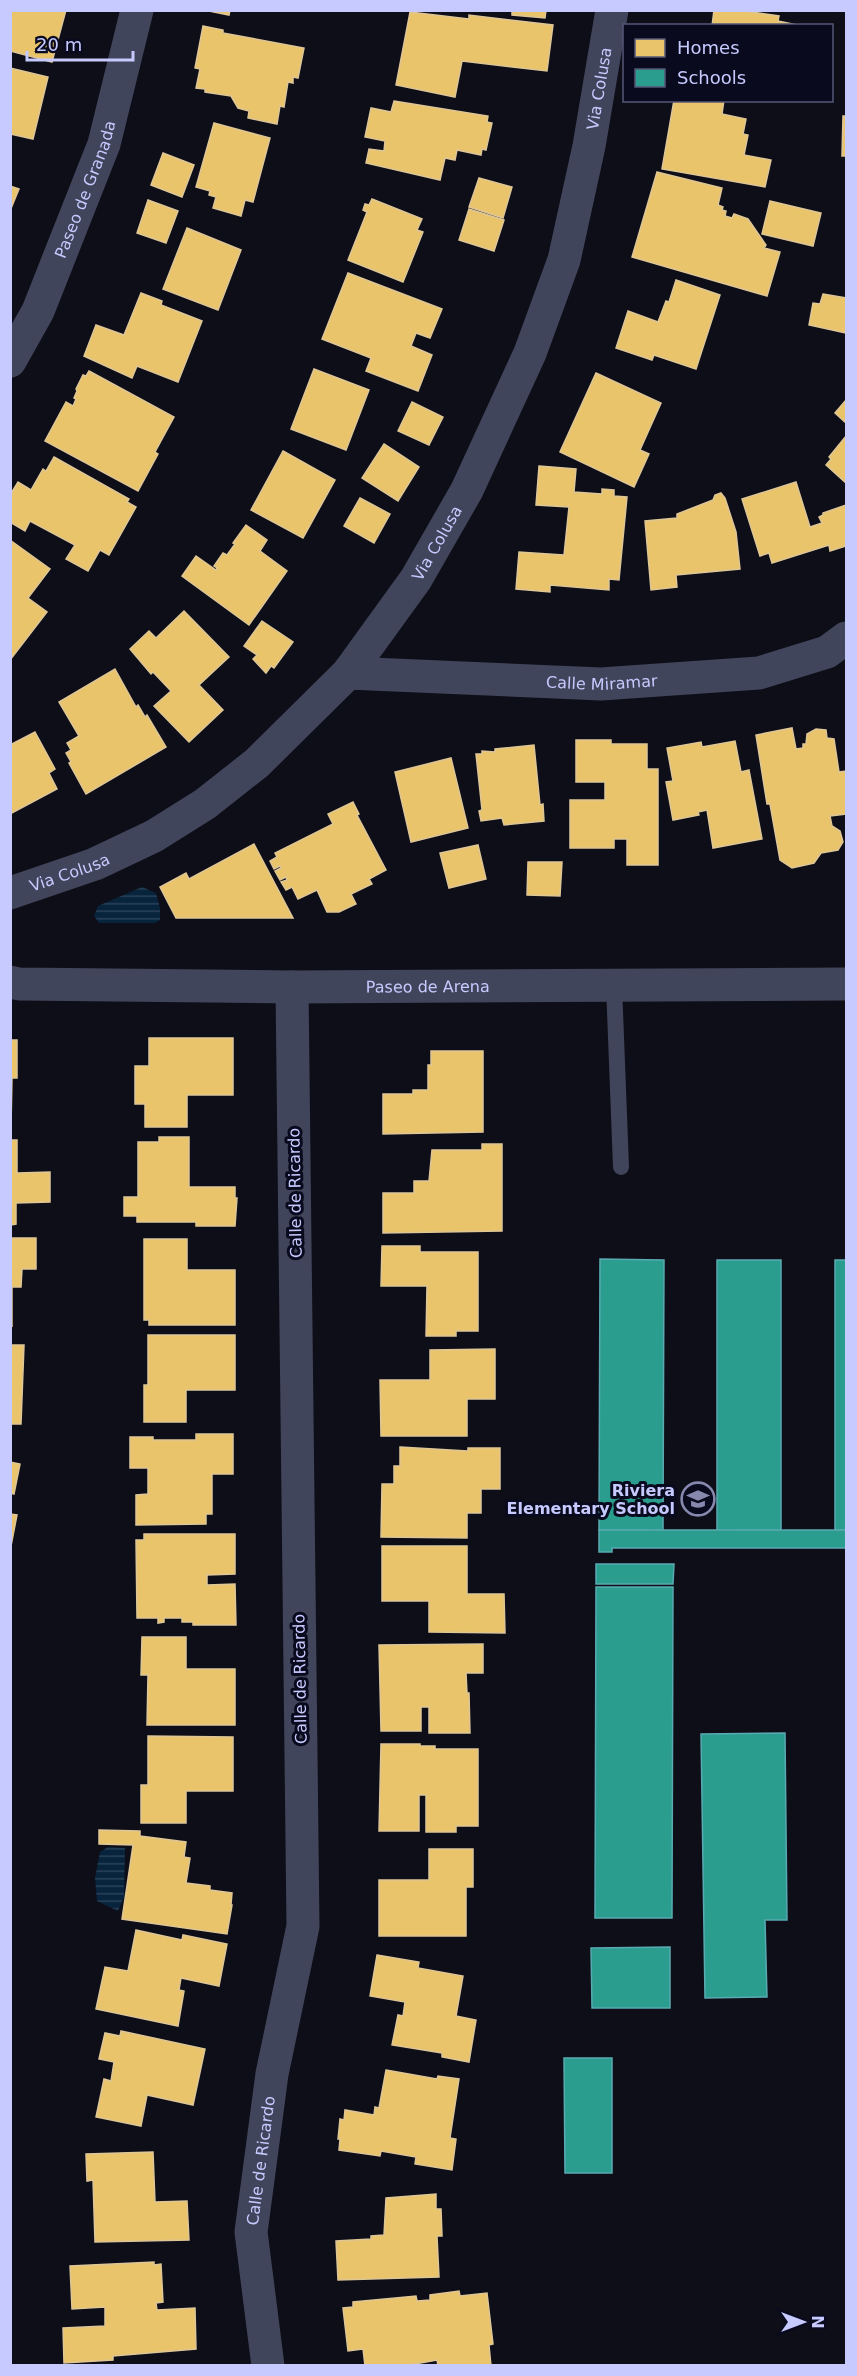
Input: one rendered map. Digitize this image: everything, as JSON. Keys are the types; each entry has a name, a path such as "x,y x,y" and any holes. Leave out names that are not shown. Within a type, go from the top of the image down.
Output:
{"street":[{"name":"Paseo de Granada","path":"10,361 38,311 104,144 137,10"},
{"name":"Via Colusa","path":"10,893 95,864 154,836 205,804 257,763 348,673 416,579 467,490 530,353 564,260 589,147 612,10"},
{"name":"Calle Miramar","path":"348,673 601,684 748,674 759,673 827,652 846,639"},
{"name":"Paseo de Arena","path":"10,982 19,984 292,987 846,984"},
{"name":"Calle de Ricardo","path":"268,2366 251,2232 272,2074 303,1926 292,987"}],"lane":[{"path":"614,985 621,1167"}],"water":[{"path":"142,887 156,893 160,920 155,923 99,923 94,916 98,906"},
{"path":"108,1847 125,1848 124,1897 118,1911 97,1901 95,1878 100,1852"}],"building: Homes":[{"path":"10,10 66,10 52,62 10,51"},
{"path":"204,10 230,10 229,15"},
{"path":"512,10 546,10 545,18 512,15"},
{"path":"714,10 738,10 779,16 778,21 792,24 712,24"},
{"path":"410,12 469,19 469,15 553,25 547,71 462,61 455,97 396,85"},
{"path":"203,26 223,30 223,33 304,48 298,78 293,77 293,83 288,82 284,107 280,106 277,124 248,118 249,111 238,108 231,96 205,92 205,89 196,88 200,69 195,68"},
{"path":"10,68 48,77 33,139 10,134"},
{"path":"394,101 488,116 487,122 492,123 486,150 482,149 481,155 457,150 455,160 445,158 440,180 366,163 369,149 384,151 385,141 365,137 371,108 391,112"},
{"path":"674,102 724,102 722,114 746,119 743,134 748,135 744,155 771,160 765,187 662,169"},
{"path":"843,116 846,116 846,156 842,156"},
{"path":"214,123 270,138 253,202 245,200 241,216 213,208 216,197 209,195 210,191 196,187"},
{"path":"163,153 194,165 182,197 151,185"},
{"path":"657,172 722,188 718,205 726,211 725,216 732,218 734,214 748,219 766,245 764,248 780,252 767,296 632,257"},
{"path":"479,178 512,187 503,218 469,207"},
{"path":"10,186 19,189 10,211"},
{"path":"372,199 422,219 417,230 423,232 403,282 348,260 367,212 363,210 365,204 369,205"},
{"path":"148,200 178,211 166,243 137,233"},
{"path":"770,201 821,213 813,246 762,234"},
{"path":"469,209 504,220 494,251 459,240"},
{"path":"187,228 241,250 218,310 163,289"},
{"path":"348,273 442,309 430,338 416,333 411,346 432,355 418,391 366,371 371,358 322,339"},
{"path":"676,280 720,295 696,369 654,355 652,360 616,348 628,311 658,322 666,301 669,302"},
{"path":"141,293 162,301 161,305 202,321 178,382 137,366 132,378 84,356 96,325 124,335"},
{"path":"823,294 846,298 846,333 809,325 813,303 820,304"},
{"path":"314,369 369,390 346,450 291,429"},
{"path":"89,371 174,417 138,491 45,441 66,402 73,406 76,389 83,375 86,376"},
{"path":"596,373 661,403 640,450 649,454 634,487 560,452"},
{"path":"846,400 846,423 835,413"},
{"path":"412,402 443,417 429,445 398,431"},
{"path":"846,436 846,483 826,465 831,459 829,457"},
{"path":"384,444 419,467 398,501 362,478"},
{"path":"283,451 335,480 303,538 251,510"},
{"path":"54,457 129,499 127,502 136,507 109,555 100,550 88,571 66,559 75,545 30,521 25,531 10,522 10,495 18,482 31,490 43,469 46,471"},
{"path":"539,466 576,469 574,492 602,494 602,489 614,490 614,496 627,497 619,580 609,579 609,590 550,585 550,592 516,589 519,552 564,555 569,507 536,505"},
{"path":"796,482 810,527 822,523 819,517 823,513 846,505 846,546 830,551 829,545 772,563 769,553 760,556 742,499"},
{"path":"721,493 725,498 736,532 740,569 676,575 677,587 651,590 645,521 677,518 677,514 713,500 715,495"},
{"path":"360,498 390,514 374,543 344,526"},
{"path":"246,525 267,540 260,551 287,571 249,625 182,576 196,556 216,570 214,566 223,553 227,555"},
{"path":"10,540 50,569 28,598 47,612 10,660"},
{"path":"184,611 229,657 199,685 223,710 189,742 154,706 171,691 153,672 151,674 130,649 149,631 156,638"},
{"path":"262,621 293,642 274,668 271,666 266,673 253,659 257,655 244,646"},
{"path":"115,669 136,707 138,705 145,717 147,715 166,747 86,794 66,753 71,750 67,743 79,736 59,702"},
{"path":"792,728 796,749 803,748 807,734 816,729 826,730 827,738 834,739 839,772 846,771 846,814 830,816 832,826 840,831 843,842 838,850 821,853 814,863 792,868 780,860 770,804 767,804 756,735"},
{"path":"35,732 55,769 49,773 57,789 10,814 10,745"},
{"path":"576,740 611,740 611,744 647,744 647,769 658,769 658,865 627,865 627,839 614,839 614,848 570,848 570,800 605,800 605,782 576,782"},
{"path":"735,741 741,772 749,770 762,839 713,848 707,810 698,812 699,815 673,820 666,782 673,781 667,748 701,742 702,747"},
{"path":"534,745 540,805 543,804 544,821 504,825 502,818 481,821 479,811 482,810 476,754 482,754 482,751 495,752 495,749"},
{"path":"451,758 468,828 411,842 395,772"},
{"path":"353,802 359,814 357,815 386,870 369,879 372,884 351,894 356,904 339,912 327,912 317,890 298,899 292,887 286,890 281,882 287,880 286,877 280,880 275,871 281,868 280,866 274,869 270,861 277,857 275,853 333,824 328,814"},
{"path":"254,844 293,918 176,918 160,887 186,873 189,879"},
{"path":"478,845 486,879 449,888 440,853"},
{"path":"528,862 562,862 560,896 527,895"},
{"path":"149,1038 233,1038 233,1095 187,1095 187,1127 145,1127 145,1104 135,1104 135,1066 149,1066"},
{"path":"10,1040 17,1040 17,1078 12,1078 11,1127"},
{"path":"431,1051 483,1051 483,1132 383,1134 383,1094 413,1094 413,1090 428,1090 428,1065 431,1065"},
{"path":"159,1137 189,1137 189,1187 235,1187 235,1198 237,1198 235,1226 196,1226 196,1222 137,1222 137,1216 124,1216 124,1197 138,1197 138,1142 159,1142"},
{"path":"10,1140 17,1140 17,1173 50,1172 50,1202 16,1203 16,1224 10,1225"},
{"path":"482,1144 502,1144 502,1231 383,1233 383,1193 414,1193 414,1181 429,1181 432,1150 482,1150"},
{"path":"10,1238 36,1238 36,1269 22,1269 21,1287 12,1287 12,1327"},
{"path":"144,1239 187,1239 187,1270 235,1270 235,1325 149,1325 149,1320 144,1320"},
{"path":"382,1246 420,1246 420,1252 478,1252 478,1331 456,1331 456,1336 426,1336 427,1286 381,1286"},
{"path":"148,1335 235,1335 235,1390 186,1390 186,1422 144,1422 144,1385 148,1385"},
{"path":"10,1345 24,1345 21,1424 10,1424"},
{"path":"495,1349 495,1399 467,1399 467,1436 381,1436 380,1380 430,1380 430,1350"},
{"path":"196,1434 233,1434 233,1474 212,1474 212,1514 206,1514 206,1524 136,1525 136,1495 148,1494 148,1468 130,1468 130,1437 153,1437 153,1440 196,1440"},
{"path":"400,1447 468,1451 468,1448 500,1448 500,1489 481,1489 481,1513 467,1513 467,1538 381,1537 382,1484 394,1484 394,1466 400,1466"},
{"path":"10,1462 20,1464 14,1494 10,1493"},
{"path":"10,1514 17,1515 11,1546 10,1546"},
{"path":"144,1534 235,1534 235,1574 207,1575 207,1585 235,1584 236,1625 193,1625 193,1622 182,1622 182,1618 164,1618 164,1622 158,1623 158,1618 137,1618 136,1540 144,1540"},
{"path":"382,1546 467,1546 467,1594 504,1594 505,1633 429,1632 429,1601 382,1601"},
{"path":"142,1637 186,1637 186,1669 235,1669 235,1725 147,1725 148,1675 141,1675"},
{"path":"483,1644 483,1673 466,1673 470,1733 429,1733 429,1707 421,1707 421,1731 381,1731 379,1645"},
{"path":"148,1736 233,1737 233,1791 186,1791 186,1823 141,1823 141,1785 148,1785"},
{"path":"381,1744 420,1744 420,1746 435,1746 435,1749 478,1749 478,1826 456,1826 456,1832 426,1832 426,1795 419,1795 419,1831 379,1831"},
{"path":"99,1830 140,1831 140,1836 186,1842 184,1857 190,1858 186,1883 210,1886 210,1890 232,1893 227,1934 122,1919 133,1845 99,1844"},
{"path":"429,1849 473,1849 473,1887 466,1887 466,1936 379,1936 379,1880 429,1880"},
{"path":"136,1930 182,1940 183,1935 227,1944 219,1986 181,1978 179,1990 184,1991 178,2026 96,2009 105,1967 128,1971"},
{"path":"377,1955 419,1962 418,1968 463,1976 456,2016 476,2020 469,2062 442,2057 442,2053 392,2045 398,2015 403,2016 405,2002 370,1996"},
{"path":"121,2031 205,2049 193,2105 147,2095 141,2126 96,2117 104,2079 111,2081 114,2062 99,2059 105,2033 120,2036"},
{"path":"386,2070 437,2079 438,2076 459,2079 450,2138 456,2139 452,2170 415,2164 416,2157 381,2151 380,2156 339,2150 340,2119 344,2120 345,2110 374,2115 375,2107 379,2108"},
{"path":"153,2152 155,2202 187,2201 189,2240 95,2242 93,2180 87,2181 86,2154"},
{"path":"436,2194 436,2209 441,2209 442,2236 437,2236 439,2277 338,2280 336,2241 371,2239 371,2236 384,2235 386,2198"},
{"path":"154,2262 154,2265 161,2264 163,2302 156,2303 157,2310 195,2308 196,2349 113,2356 113,2360 64,2363 63,2328 105,2326 105,2307 72,2309 70,2266"},
{"path":"459,2291 460,2296 487,2293 493,2344 489,2345 491,2366 438,2366 437,2360 404,2366 365,2366 363,2349 348,2351 343,2308 353,2307 353,2302 416,2296 417,2301 430,2300 430,2295"}],"building: Schools":[{"path":"600,1259 664,1260 663,1531 599,1530"},
{"path":"717,1260 781,1260 781,1530 717,1531"},
{"path":"835,1260 846,1260 846,1530 835,1530"},
{"path":"599,1530 846,1530 846,1548 612,1548 612,1552 599,1552"},
{"path":"596,1564 674,1564 673,1584 596,1584"},
{"path":"596,1587 673,1587 672,1918 595,1918"},
{"path":"785,1733 787,1920 765,1920 767,1997 705,1998 701,1734"},
{"path":"670,1947 670,2008 592,2008 591,1948"},
{"path":"564,2058 612,2058 612,2173 565,2173"}],"place":[{"name":"Riviera Elementary School","path":"698,1499"}]}
